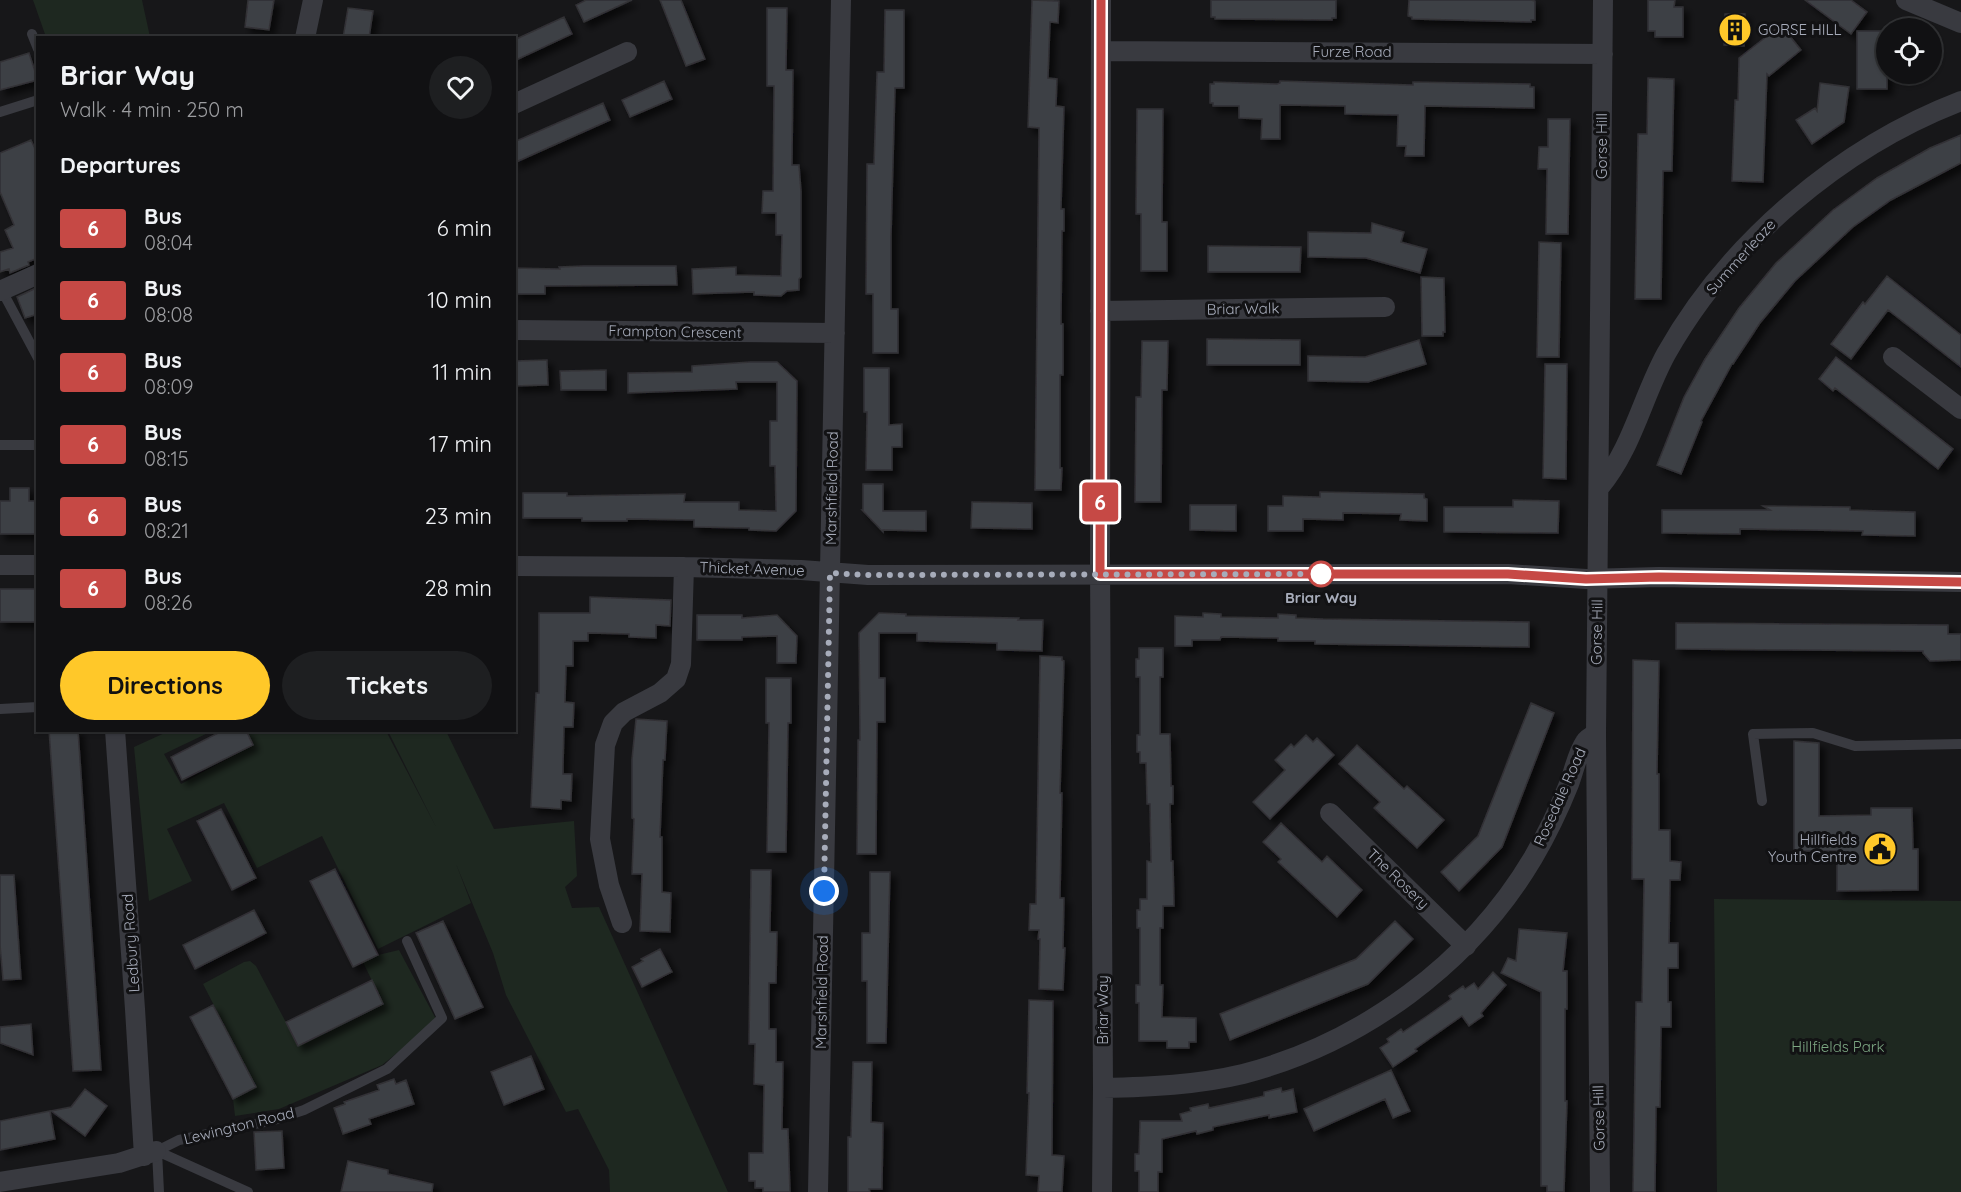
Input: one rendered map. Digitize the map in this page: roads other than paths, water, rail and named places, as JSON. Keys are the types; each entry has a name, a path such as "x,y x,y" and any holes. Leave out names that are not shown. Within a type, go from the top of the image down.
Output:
{"street":[{"path":"304,36 313,0"},
{"name":"Marshfield Road","path":"818,1192 841,0"},
{"name":"Briar Way","path":"1101,0 1102,1192"},
{"name":"Gorse Hill","path":"1599,1192 1596,734 1603,0"},
{"path":"1906,0 1961,23"},
{"name":"Furze Road","path":"1101,51 1603,54"},
{"path":"516,103 627,52"},
{"name":"Summerleaze","path":"1599,488 1623,454 1655,378 1676,338 1707,295 1742,253 1790,206 1853,155 1901,127 1961,100"},
{"path":"1,289 36,275"},
{"name":"Briar Walk","path":"1100,311 1385,307"},
{"name":"Frampton Crescent","path":"516,330 835,333"},
{"path":"1893,357 1961,409"},
{"path":"0,565 36,565"},
{"name":"Thicket Avenue","path":"516,566 684,567 801,570 868,575 1508,574 1597,579 1659,577 1961,582"},
{"path":"622,923 609,885 600,839 605,745 613,723 624,712 660,693 676,679 681,664 684,567"},
{"name":"Ledbury Road","path":"115,732 135,997 150,1154"},
{"name":"Rosedale Road","path":"1103,1088 1175,1086 1242,1074 1309,1053 1375,1018 1423,984 1466,946 1504,903 1533,858 1560,807 1585,741 1596,734"},
{"name":"The Rosery","path":"1330,813 1466,946"},
{"name":"Lewington Road","path":"0,1182 119,1163 150,1154"}],"lane":[{"path":"32,34 36,45"},
{"path":"0,112 36,101"},
{"path":"1,289 36,354"},
{"path":"0,445 36,445"},
{"path":"0,709 36,707"},
{"path":"1762,801 1753,734 1813,733 1855,746 1961,744"},
{"name":"Lewington Road","path":"150,1154 179,1140 274,1120 303,1110 387,1069 442,1018 407,941"},
{"path":"150,1154 159,1192"},
{"path":"150,1154 248,1192"}],"place":[{"name":"GORSE HILL","path":"1735,30"},
{"name":"Briar Way","path":"1321,574"},
{"name":"Hillfields Youth Centre","path":"1880,849"}],"park label":[{"name":"Hillfields Park","path":"1838,1047"}]}
